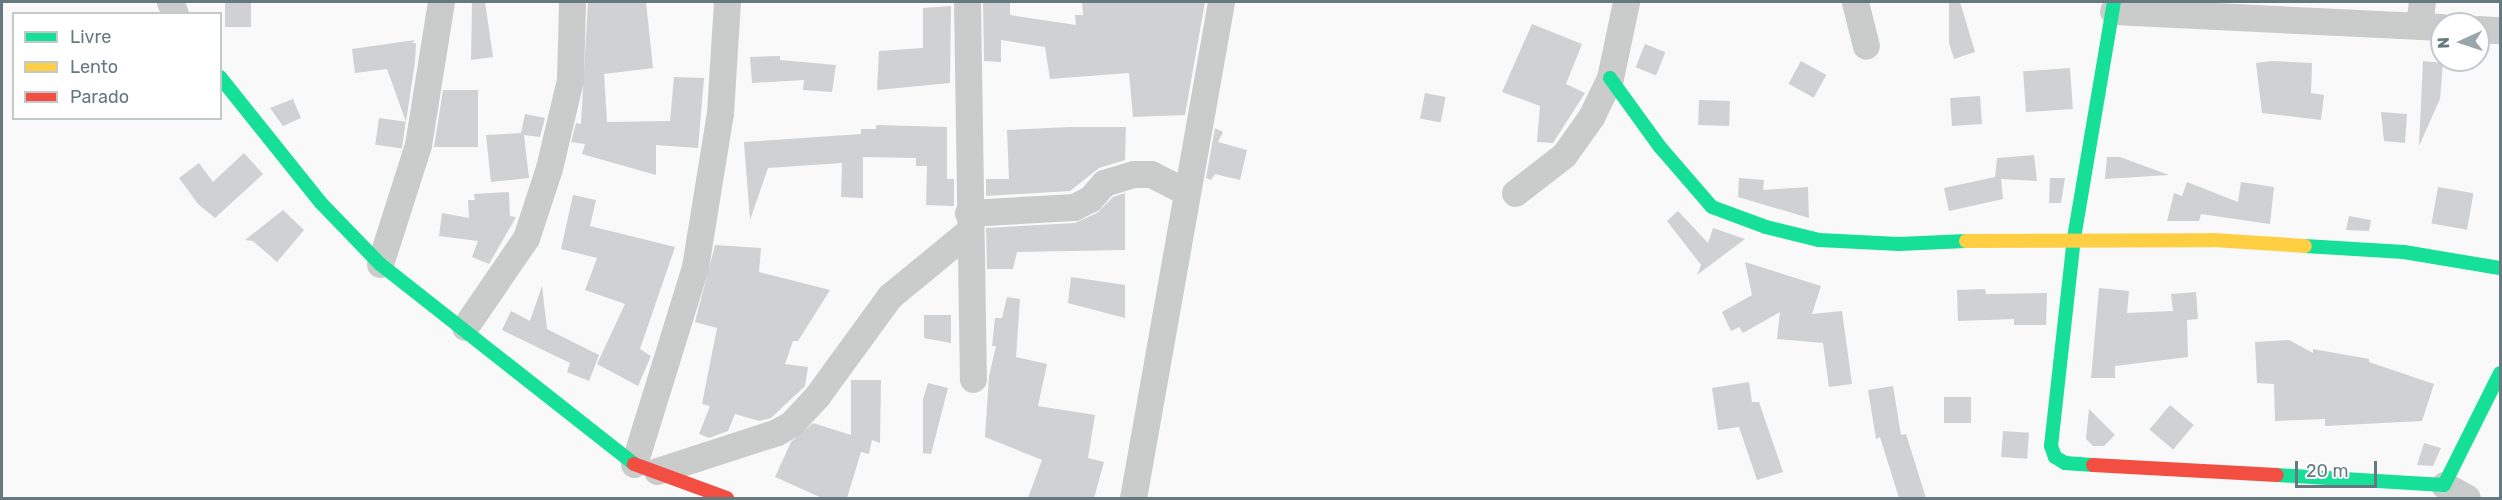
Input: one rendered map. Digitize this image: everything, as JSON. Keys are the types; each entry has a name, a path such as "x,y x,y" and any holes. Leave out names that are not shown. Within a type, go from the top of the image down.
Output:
{"street":[{"path":"380,264 418,145 441,2"},
{"path":"465,327 526,238 549,168 570,80 572,2"},
{"path":"645,467 695,267 720,113 727,2"},
{"path":"967,2 968,222 973,379"},
{"path":"1133,498 1221,2"},
{"path":"1515,193 1564,155 1591,117 1610,78 1626,2"},
{"path":"1854,2 1866,46"},
{"path":"2428,18 2114,6 2074,238 2051,446 2055,457 2065,463 2444,485 2467,498"},
{"path":"1610,78 1660,147 1712,207 1766,227 1818,240 1899,244 2074,238 2213,240 2404,252 2500,268"},
{"path":"222,79 321,203 380,264 465,327 543,396 645,467 727,498"},
{"path":"645,467 777,432 790,424 817,396 890,296 968,222 1074,207 1090,199 1104,183 1134,174 1151,174 1186,192"},
{"path":"2444,485 2500,373"}],"building":[{"path":"225,2 251,2 251,27 225,27"},
{"path":"472,2 485,2 493,57 471,60"},
{"path":"588,2 646,2 653,68 604,74 607,122 670,121 674,77 704,78 698,148 656,145 656,175 582,154 585,144 571,142 576,123 581,124"},
{"path":"983,2 1010,2 1010,15 1076,25 1075,15 1083,15 1082,2 1205,2 1185,115 1133,117 1129,73 1050,79 1045,47 1001,40 1001,62 984,61"},
{"path":"1949,2 1960,2 1975,52 1954,59 1949,43"},
{"path":"951,6 950,83 877,90 879,51 923,48 923,8"},
{"path":"1532,24 1582,44 1566,84 1585,93 1553,143 1537,142 1540,106 1502,92"},
{"path":"415,40 412,43 416,43 415,62 406,122 387,69 355,73 352,49"},
{"path":"1645,44 1665,52 1656,75 1636,67"},
{"path":"780,56 780,60 836,65 832,92 803,90 804,80 752,83 750,57"},
{"path":"1801,61 1826,75 1814,98 1788,84"},
{"path":"2271,61 2312,63 2311,93 2324,95 2321,120 2262,113 2256,63"},
{"path":"2423,61 2430,62 2430,72 2442,72 2440,99 2419,146"},
{"path":"2070,68 2073,109 2026,112 2023,71"},
{"path":"443,90 478,90 478,147 434,147"},
{"path":"1425,93 1446,97 1441,123 1420,119"},
{"path":"1980,96 1982,124 1952,126 1950,98"},
{"path":"293,99 301,118 283,126 270,108"},
{"path":"1699,100 1730,101 1729,126 1698,125"},
{"path":"2381,112 2407,114 2405,143 2384,141"},
{"path":"525,114 545,118 540,137 524,135 529,178 491,182 486,135 521,133"},
{"path":"379,118 406,122 402,148 375,145"},
{"path":"876,125 947,127 947,179 954,179 954,206 926,205 927,166 916,166 916,158 863,157 863,198 841,197 842,163 768,168 750,220 744,142 861,134 861,129 876,129"},
{"path":"1126,127 1125,160 1099,168 1070,191 986,196 986,179 1009,179 1007,130"},
{"path":"1215,128 1223,132 1218,142 1247,150 1240,180 1215,174 1211,180 1206,178"},
{"path":"244,153 263,174 215,218 198,204 179,178 199,163 213,182"},
{"path":"2034,155 2037,181 2001,179 2003,199 1949,211 1944,188 1995,177 1997,158"},
{"path":"2107,157 2120,157 2169,175 2105,179"},
{"path":"1739,178 1764,180 1763,190 1808,187 1809,218 1738,197"},
{"path":"2050,178 2065,178 2061,203 2049,203"},
{"path":"2187,182 2238,202 2241,182 2274,187 2270,224 2201,214 2199,221 2167,221 2174,193 2182,196"},
{"path":"2438,187 2473,193 2467,230 2432,223"},
{"path":"509,192 510,216 516,217 489,264 472,257 478,241 439,236 442,213 469,218 468,200 475,200 474,194"},
{"path":"1125,193 1125,250 1017,252 1013,269 987,269 986,228 1075,223 1097,213 1113,197"},
{"path":"573,195 596,200 590,226 675,247 640,349 651,356 638,386 597,364 625,304 585,290 597,258 561,249"},
{"path":"283,210 304,230 277,262 253,241 245,240"},
{"path":"1678,211 1708,243 1713,228 1745,239 1697,275 1701,265 1667,221"},
{"path":"2349,216 2371,220 2369,231 2346,230"},
{"path":"715,245 761,248 759,272 830,290 798,341 793,341 785,364 808,367 805,386 771,418 759,421 735,414 728,431 709,438 699,434 710,406 702,404 717,328 695,322"},
{"path":"1745,262 1821,286 1812,314 1842,311 1852,384 1829,387 1823,343 1777,339 1780,312 1743,333 1739,327 1731,331 1722,312 1752,295"},
{"path":"1071,277 1125,285 1125,318 1068,303"},
{"path":"542,286 547,329 599,355 589,381 567,372 570,363 502,330 511,311 530,321"},
{"path":"2099,288 2129,291 2127,313 2173,311 2171,294 2196,292 2198,319 2187,320 2188,357 2115,366 2115,378 2091,378"},
{"path":"1985,289 1986,294 2047,293 2046,325 2014,325 2014,319 1958,321 1957,290"},
{"path":"1007,297 1020,299 1016,357 1047,364 1038,406 1095,415 1088,458 1104,462 1094,498 1028,498 1042,460 985,437 989,376 996,346 992,346 995,318 1002,318"},
{"path":"924,315 951,315 951,343 924,338"},
{"path":"2289,340 2313,353 2313,349 2369,359 2369,362 2434,384 2422,421 2325,426 2325,419 2275,421 2274,384 2257,383 2255,342"},
{"path":"851,380 881,380 880,443 872,440 869,454 861,452 847,498 822,498 775,477 791,442 813,423 851,435"},
{"path":"1749,382 1752,402 1759,402 1783,472 1757,480 1739,427 1718,430 1712,388"},
{"path":"928,383 948,388 931,454 923,453 923,399"},
{"path":"1893,386 1901,435 1906,434 1926,498 1899,498 1880,437 1876,439 1868,390"},
{"path":"1944,397 1971,397 1971,423 1944,423"},
{"path":"2170,405 2194,425 2173,449 2149,430"},
{"path":"2089,409 2115,435 2104,446 2093,446 2086,439"},
{"path":"2003,431 2029,433 2027,459 2001,457"},
{"path":"2424,443 2441,448 2433,466 2417,465"}],"traffic: fast":[{"path":"2093,465 2065,463 2055,457 2051,446 2074,238 2114,2"},
{"path":"1610,78 1660,147 1712,207 1766,227 1819,240 1899,244 1966,241"},
{"path":"222,79 321,203 380,264 634,464"},
{"path":"2305,246 2404,252 2500,268"},
{"path":"2277,475 2444,485 2500,373"}],"traffic: slow":[{"path":"1966,241 2213,240 2305,246"}],"traffic: jam":[{"path":"634,464 727,498"},
{"path":"2093,465 2277,475"}]}
